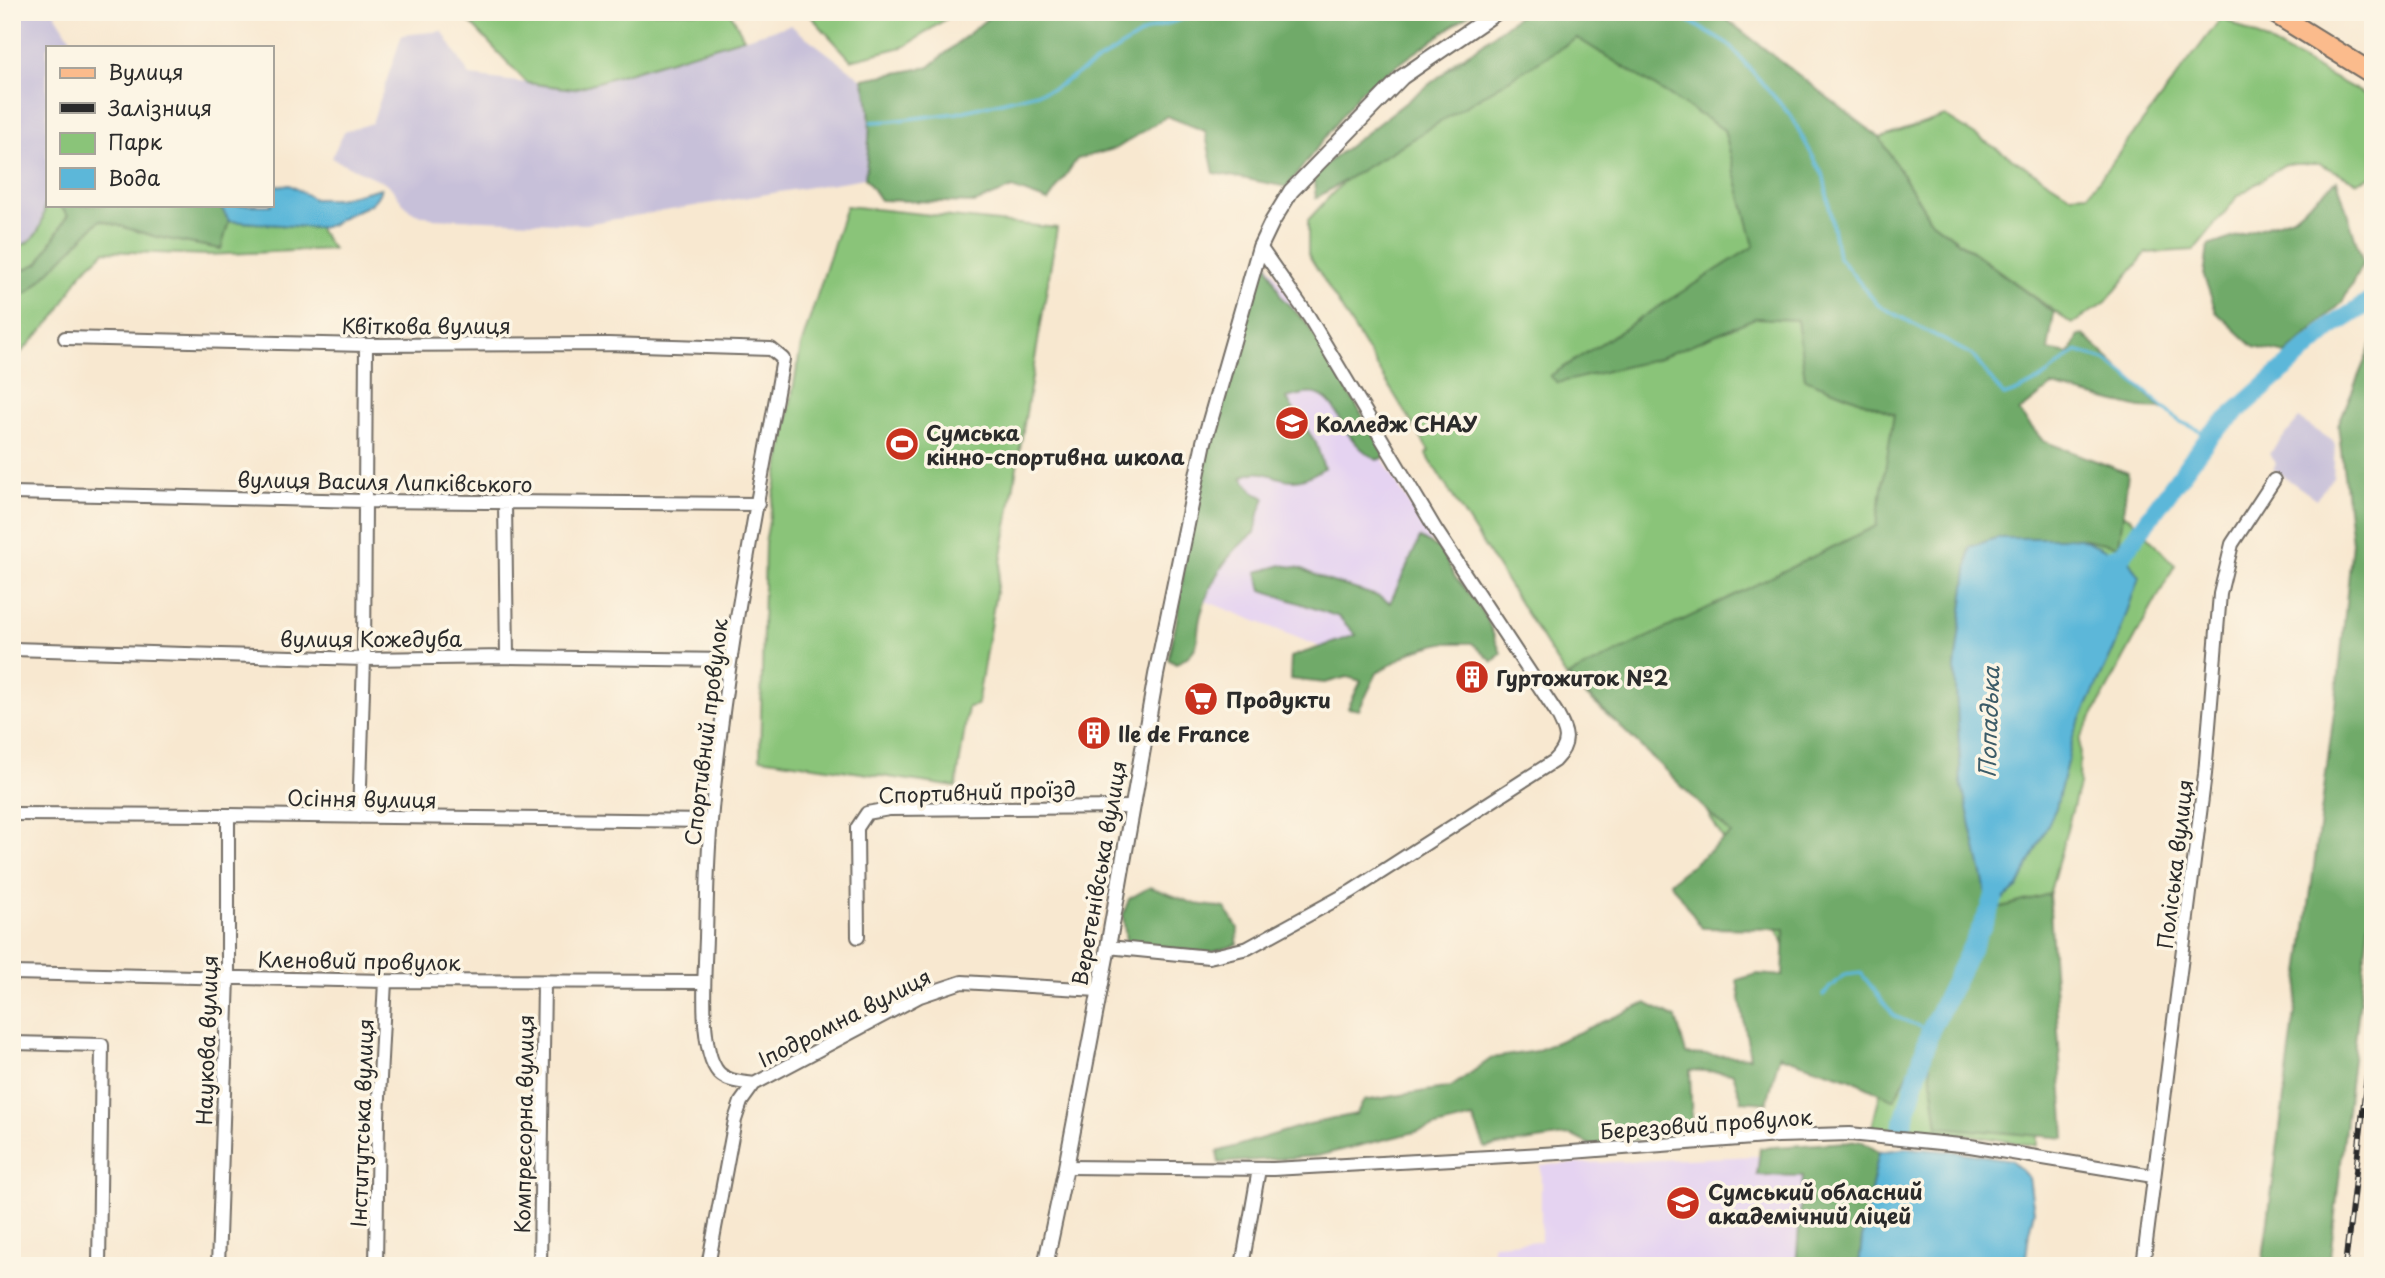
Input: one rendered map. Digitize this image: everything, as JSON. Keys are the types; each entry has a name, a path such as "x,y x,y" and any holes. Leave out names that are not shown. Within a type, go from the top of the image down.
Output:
{"main road":[{"path":"2273,12 2373,74"}],"street":[{"name":"Веретенівська вулиця","path":"1045,1266 1204,442 1260,247 1292,191 1402,77 1497,12"},
{"path":"1108,947 1209,957 1248,948 1372,878 1554,761 1563,751 1567,733 1556,712 1436,530 1309,317 1260,247"},
{"name":"Квіткова вулиця","path":"65,338 366,345 608,344 771,349 783,359"},
{"path":"359,817 364,659 366,345"},
{"name":"Спортивний провулок","path":"754,1084 732,1081 719,1073 710,1056 706,1038 704,982 711,821 730,660 783,359"},
{"name":"Поліська вулиця","path":"2143,1266 2205,774 2220,594 2232,544 2274,480"},
{"name":"вулиця Василя Липківського","path":"12,493 365,501 758,504"},
{"path":"505,502 507,657"},
{"name":"вулиця Кожедуба","path":"12,649 364,659 507,657 730,660"},
{"name":"Спортивний проїзд","path":"858,937 857,828 867,813 889,809 1132,807"},
{"name":"Осіння вулиця","path":"12,814 228,814 711,821"},
{"name":"Наукова вулиця","path":"218,1266 228,977 228,814"},
{"name":"Кленовий провулок","path":"12,973 385,981 704,982"},
{"name":"Інститутська вулиця","path":"376,1266 377,1117 385,981"},
{"name":"Компресорна вулиця","path":"540,1266 544,982"},
{"name":"Іподромна вулиця","path":"708,1266 735,1120 741,1102 754,1084 920,996 962,982 1098,990"},
{"path":"12,1043 102,1045 99,1266"},
{"name":"Березовий провулок","path":"1066,1167 1259,1169 1559,1153 1850,1133 1970,1146 2153,1176"},
{"path":"1242,1266 1259,1169"}],"shaded area":[{"path":"12,12 54,12 75,46 46,46 44,224 28,244 12,249"},
{"path":"790,25 862,79 869,99 871,122 865,178 585,224 431,218 410,211 388,184 331,158 344,132 372,123 402,35 442,31 470,76 574,89"},
{"name":"Колледж СНАУ","path":"1263,253 1470,609 1371,667 1183,592"},
{"path":"2299,419 2333,441 2335,446 2333,477 2316,499 2273,469 2277,464 2269,454"},
{"name":"Сумський обласний академічний ліцей","path":"1827,1153 1821,1266 1493,1266 1493,1244 1541,1241 1541,1165"}],"green space":[{"path":"460,12 730,12 744,38 574,89 527,83"},
{"path":"807,12 956,12 906,46 851,60"},
{"path":"995,12 1472,12 1360,92 1287,187 1214,173 1205,131 1167,116 1117,148 1077,159 1048,201 1012,188 975,203 880,200 865,178 870,116 863,79 929,67"},
{"path":"1523,12 1717,12 1880,138 1931,221 2054,313 2048,350 2069,354 2079,336 2084,335 2162,409 2140,408 2052,386 2019,412 2043,441 2128,473 2119,546 2080,538 1996,538 1970,547 1955,668 1961,781 1991,910 2049,894 2065,1138 1938,1127 1926,1039 1894,1100 1851,1079 1780,1056 1780,1053 1767,1103 1742,1101 1733,1073 1690,1070 1692,1132 1592,1146 1571,1135 1485,1148 1473,1118 1317,1156 1219,1163 1217,1152 1305,1125 1356,1114 1364,1101 1451,1087 1492,1058 1536,1051 1646,1003 1676,1018 1686,1054 1750,1057 1737,980 1757,974 1783,976 1785,929 1702,928 1670,882 1731,834 1568,676 1876,526 1894,414 1805,379 1797,320 1755,318 1657,359 1558,383 1550,376 1754,246 1724,130 1577,38 1316,198 1313,174"},
{"path":"1534,12 1694,12 1822,245 2102,503 2132,519 2175,565 2080,739 2079,785 2035,947 2037,1146 1964,1134 1872,1127 1890,1053 1792,968 1781,937 1661,734 1614,721 1567,678 1426,454 1429,451 1308,254 1308,220 1455,61"},
{"path":"2222,17 2373,99 2373,176 2357,182 2320,164 2285,164 2238,196 2194,250 2146,253 2106,302 2072,324 1931,221 1880,138 1945,116 2070,195 2088,194"},
{"path":"2337,180 2363,263 2342,303 2286,354 2254,347 2216,312 2204,276 2208,246 2293,217"},
{"path":"45,204 60,206 68,214 39,263 12,275 12,249 21,246 37,233 43,220"},
{"path":"60,206 221,206 229,221 221,249 157,237 100,220 31,290 12,302 12,275 39,263 68,215"},
{"name":"Сумська кінно-спортивна школа","path":"846,206 1057,228 977,705 968,707 956,787 760,758 765,543 801,346"},
{"path":"100,220 157,237 221,249 229,221 318,228 333,249 207,255 105,251 82,272 56,316 12,362 12,302 31,290"},
{"path":"1263,253 1281,297 1306,322 1387,456 1377,460 1358,446 1325,398 1303,394 1286,398 1316,443 1324,468 1309,477 1296,480 1262,473 1242,477 1254,492 1265,498 1255,533 1236,549 1221,569 1201,614 1195,648 1176,664 1168,659 1187,547 1215,410"},
{"path":"2373,341 2373,887 2329,1266 2262,1266 2339,674 2352,542 2338,425"},
{"path":"1420,538 1440,549 1455,577 1487,619 1501,653 1493,662 1472,643 1442,643 1413,651 1377,673 1359,710 1348,708 1361,681 1347,677 1325,683 1290,679 1291,657 1356,635 1339,617 1262,590 1257,572 1282,565 1300,568 1390,603"},
{"path":"1150,887 1195,904 1225,908 1238,928 1237,945 1209,953 1126,941 1123,915 1129,899"},
{"path":"1861,1141 1879,1152 1863,1230 1859,1266 1796,1266 1803,1176 1757,1175 1760,1148"}],"water":[{"path":"290,185 314,199 337,199 381,188 370,204 324,227 229,221 221,206 273,206 273,186"},
{"path":"1996,538 2080,538 2128,559 2139,577 2115,647 2074,733 2056,808 2018,887 1990,910 1961,781 1955,668 1970,547"},
{"path":"1908,1148 2011,1160 2029,1178 2034,1211 2025,1266 1859,1266 1863,1230 1879,1152"}],"waterway":[{"path":"871,122 957,113 1053,89 1148,30 1203,12"},
{"path":"1674,12 1730,46 1791,116 1824,177 1838,256 1878,305 1972,355 2004,396 2034,383 2076,351 2106,360 2179,421 2210,435"},
{"name":"Попадька","path":"2095,563 2123,554 2210,435 2334,325 2373,300"},
{"name":"Попадька","path":"1902,1126 1930,1031 1990,910 1997,887"},
{"path":"1823,995 1844,975 1861,973 1894,1016 1930,1031"}],"railway":[{"path":"2345,1266 2373,1024"}],"place":[{"name":"Колледж СНАУ","path":"1292,423"},
{"name":"Сумська кінно-спортивна школа","path":"902,444"},
{"name":"Гуртожиток №2","path":"1472,677"},
{"name":"Продукти","path":"1201,699"},
{"name":"Ile de France","path":"1094,733"},
{"name":"Сумський обласний академічний ліцей","path":"1683,1203"}]}
